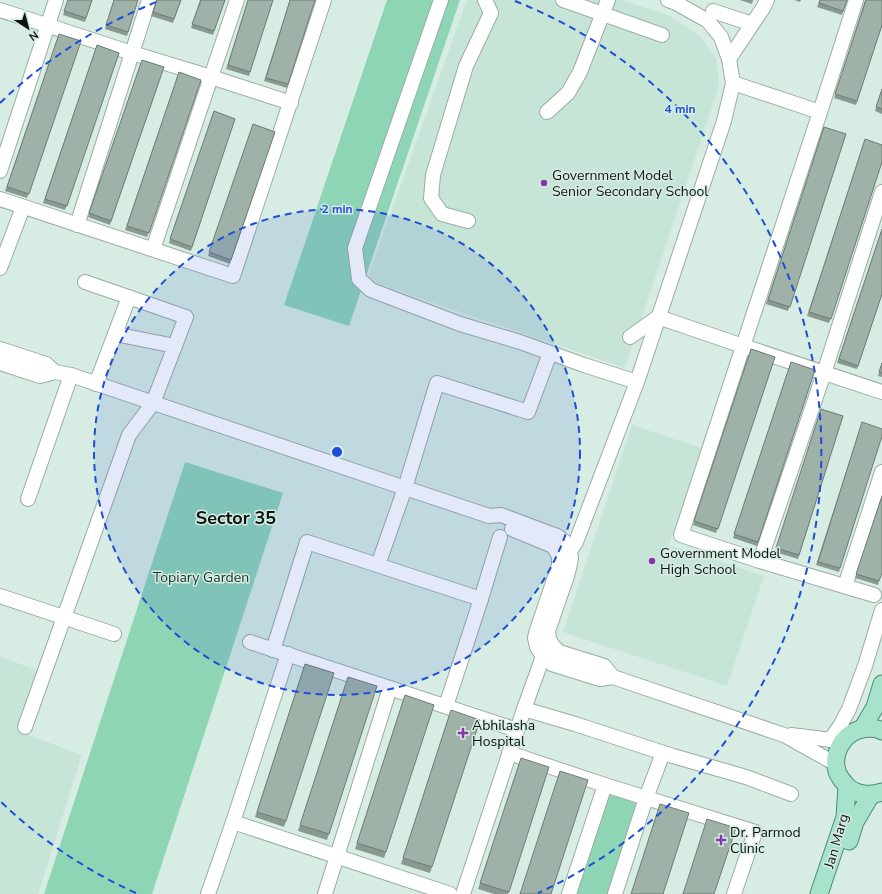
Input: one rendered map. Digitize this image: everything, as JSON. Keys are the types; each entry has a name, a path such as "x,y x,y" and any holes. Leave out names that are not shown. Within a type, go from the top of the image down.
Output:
{"main road":[{"path":"862,729 875,707 882,684"},
{"path":"877,793 860,794 847,787 837,772 836,741 862,729 878,729 882,731"},
{"name":"Jan Marg","path":"819,894 845,817 847,787"},
{"name":"Jan Marg","path":"831,894 855,822 877,793"}],"street":[{"path":"0,171 56,0"},
{"path":"77,225 148,0"},
{"path":"153,249 237,0"},
{"path":"0,199 234,276 324,0"},
{"path":"441,0 355,248 359,279 371,290 460,324 520,342 637,382"},
{"path":"468,220 442,214 431,198 433,175 466,66 491,13 485,0"},
{"path":"563,0 662,35"},
{"path":"547,112 568,93 580,72 608,0"},
{"path":"729,59 767,0"},
{"path":"856,0 681,535 760,561 874,595"},
{"path":"673,1 708,21 721,37 729,59 733,83 724,121 637,382 576,542 565,553 559,565 535,638 537,647 543,656 552,664 600,679 613,677 784,735 836,764"},
{"path":"0,10 290,103"},
{"path":"713,11 752,24"},
{"path":"733,83 820,112"},
{"path":"760,561 824,373 882,192"},
{"path":"0,268 4,243 23,206"},
{"path":"25,727 129,435 154,403 186,317 85,282"},
{"path":"96,384 129,297"},
{"path":"630,337 658,317"},
{"path":"658,317 882,392"},
{"path":"115,334 175,346"},
{"path":"0,349 46,364 55,372"},
{"path":"378,565 405,488 437,383 528,412 550,353"},
{"path":"0,363 40,376 55,372 70,375 489,516 501,515 557,536 566,544 565,553"},
{"path":"28,499 70,375"},
{"path":"845,586 882,472"},
{"path":"446,706 500,537"},
{"path":"273,650 307,542 481,599"},
{"path":"464,894 524,709 549,640 548,631 570,564 571,558 565,553"},
{"path":"0,596 114,634"},
{"path":"784,735 836,741 840,726 849,709 865,666 882,610"},
{"path":"549,640 559,652 604,666 613,677"},
{"path":"250,642 517,730"},
{"path":"208,894 288,654"},
{"path":"325,894 390,688"},
{"path":"524,709 663,753 746,777 791,794"},
{"path":"510,753 605,785 755,832 734,894"},
{"path":"615,894 646,798 663,753"},
{"path":"569,894 605,785"},
{"path":"233,822 450,894"}],"shaded area":[{"name":"Government Model Senior Secondary School","path":"467,0 620,0 668,15 700,36 716,58 719,86 625,368 367,280"},
{"name":"Government Model High School","path":"632,425 701,448 669,545 764,576 727,686 563,632"},
{"path":"0,657 40,671 20,732 82,755 38,894 0,894"}],"green space":[{"path":"387,0 460,0 349,326 284,305"},
{"name":"Topiary Garden","path":"185,462 283,493 152,894 44,894"},
{"path":"610,794 639,804 608,894 575,894"}],"building":[{"path":"68,0 92,0 86,18 64,11"},
{"path":"114,0 138,0 128,32 106,25"},
{"path":"157,0 181,0 174,19 153,12"},
{"path":"201,0 225,0 214,31 192,24"},
{"path":"248,0 273,0 250,72 228,65"},
{"path":"290,0 315,0 288,84 266,78"},
{"path":"820,0 847,0 843,11 819,3"},
{"path":"866,0 882,0 882,25 857,101 835,94"},
{"path":"59,34 81,41 29,194 7,187"},
{"path":"97,45 119,53 67,206 45,199"},
{"path":"142,60 164,67 111,221 89,213"},
{"path":"179,72 201,80 149,233 127,226"},
{"path":"882,89 882,109 876,107"},
{"path":"214,111 235,119 192,247 170,239"},
{"path":"253,124 275,132 231,260 209,252"},
{"path":"824,127 846,134 790,307 768,300"},
{"path":"865,139 882,145 882,162 831,319 809,312"},
{"path":"882,229 882,294 858,366 839,359"},
{"path":"751,349 775,357 718,529 694,521"},
{"path":"791,362 815,370 758,542 734,534"},
{"path":"882,363 882,373 879,372"},
{"path":"821,409 843,416 799,555 776,548"},
{"path":"862,422 882,429 882,436 840,568 818,562"},
{"path":"882,496 882,573 879,581 856,574"},
{"path":"305,664 334,673 286,821 257,812"},
{"path":"348,677 377,686 329,834 300,825"},
{"path":"405,695 434,705 386,852 357,843"},
{"path":"451,710 480,720 432,867 403,858"},
{"path":"521,758 549,767 509,892 480,883"},
{"path":"560,771 588,780 551,894 520,894"},
{"path":"660,804 689,813 663,894 631,894"},
{"path":"707,819 736,828 714,894 683,894"}],"place":[{"name":"Government Model Senior Secondary School","path":"544,183"},
{"name":"Government Model High School","path":"652,561"},
{"name":"Abhilasha Hospital","path":"463,733"},
{"name":"Dr. Parmod Clinic","path":"721,840"}],"district":[{"name":"Sector 35","path":"236,518"}]}
